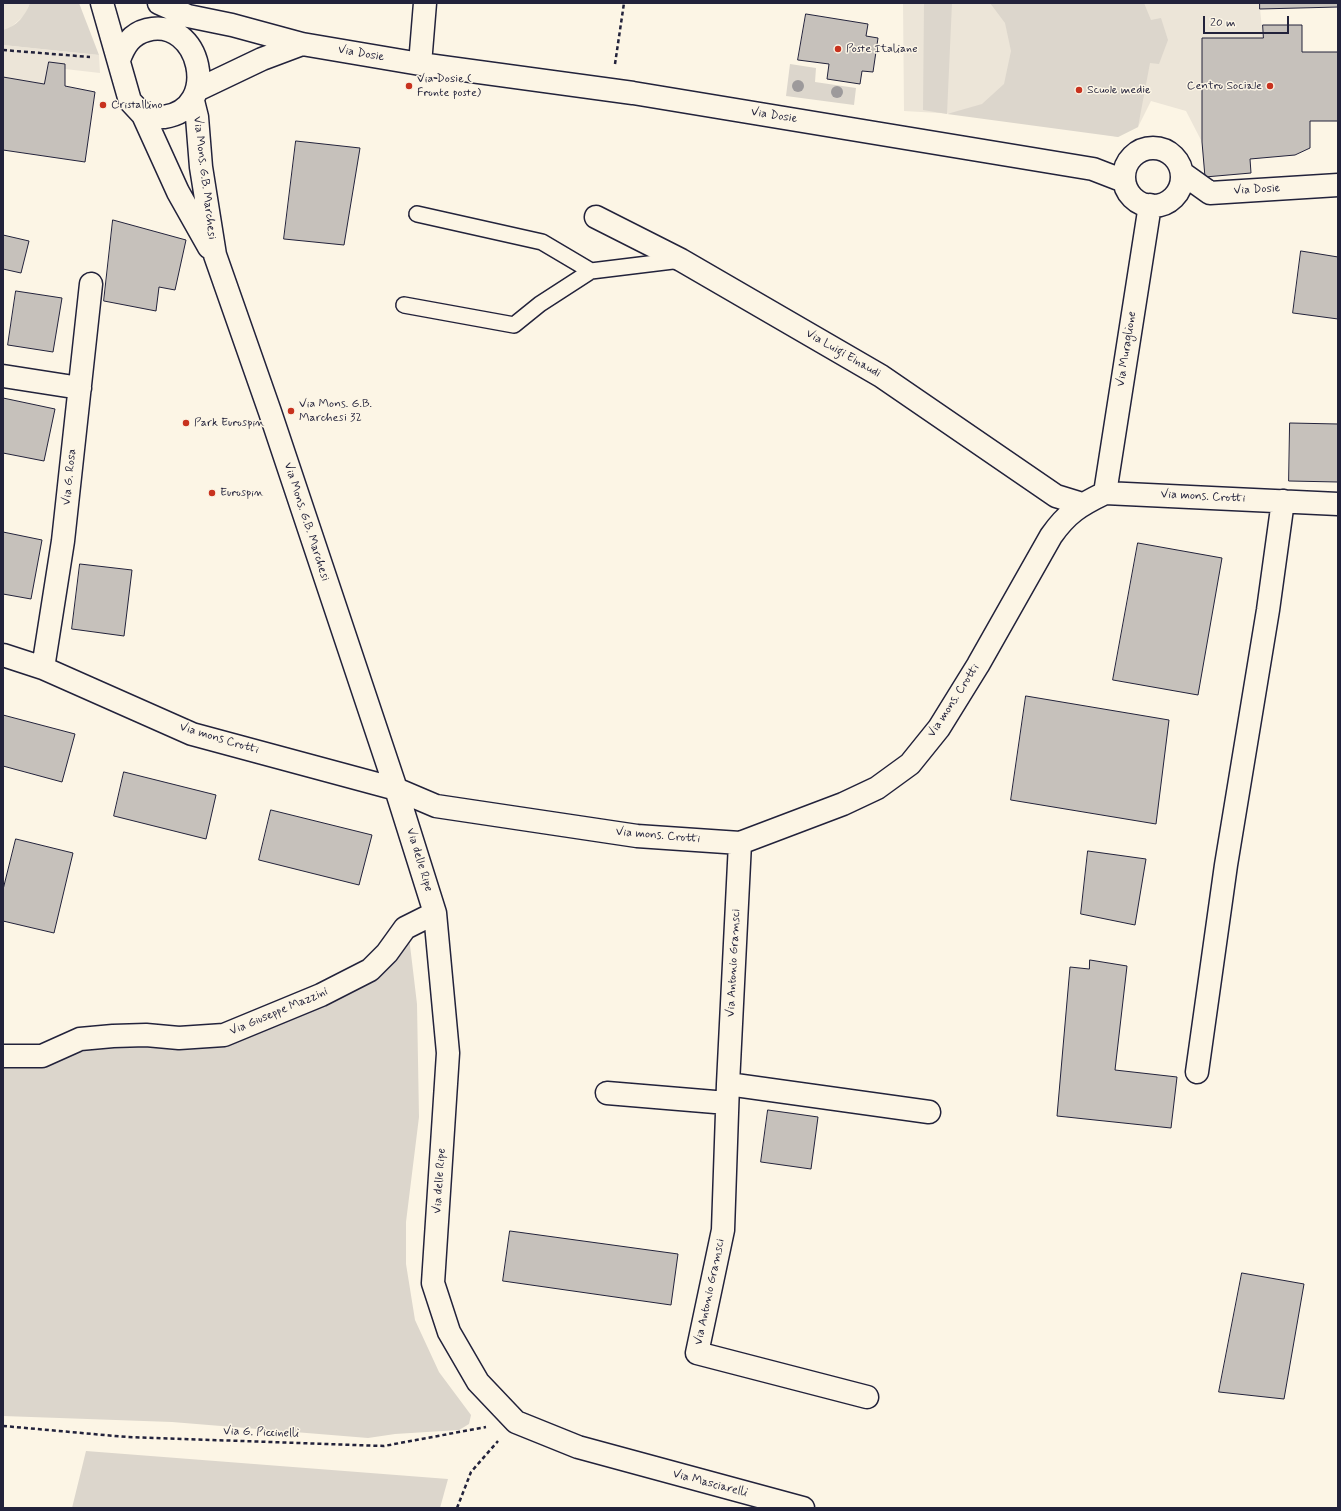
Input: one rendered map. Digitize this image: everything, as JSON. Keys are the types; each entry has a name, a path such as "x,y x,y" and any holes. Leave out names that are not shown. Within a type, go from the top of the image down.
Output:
{"street":[{"name":"Via Mons. G.B. Marchesi","path":"102,3 119,60 123,81 130,101 143,115 178,192 215,255"},
{"path":"159,3 182,24"},
{"path":"420,64 425,3"},
{"name":"Via Mons. G.B. Marchesi","path":"143,115 164,117 186,109 195,95 200,75 182,24"},
{"path":"119,60 124,47 130,39 141,31 182,24"},
{"name":"Via Dosie","path":"182,24 232,25 302,44 420,64 641,94 1093,169 1124,181"},
{"path":"195,95 262,59 302,44"},
{"name":"Via Mons. G.B. Marchesi","path":"195,95 201,167 215,255 270,412 396,789"},
{"path":"1155,148 1169,153 1179,164 1182,173 1182,184 1172,199 1161,205 1142,204 1131,196 1124,181 1125,171 1129,161 1136,154 1145,149 1155,148"},
{"name":"Via Dosie","path":"1182,173 1210,193 1338,185"},
{"name":"Via Muraglione","path":"1105,493 1150,205"},
{"name":"Via Luigi Einaudi","path":"596,217 681,260 881,376 1056,496 1082,504"},
{"name":"Via G. Rosa","path":"43,668 63,541 91,284"},
{"path":"3,376 80,388"},
{"name":"Via mons. Crotti","path":"396,789 436,806 637,836 740,843 843,804 877,788 910,764 939,728 978,665 1063,519 1082,504 1105,493 1283,500 1338,504"},
{"path":"1197,1072 1226,865 1268,610 1283,500"},
{"name":"Via mons Crotti","path":"3,656 43,668 192,734 396,789"},
{"name":"Via delle Ripe","path":"396,789 435,913 448,1053 433,1283 449,1332 478,1382 516,1422 578,1448 640,1465"},
{"name":"Via Antonio Gramsci","path":"740,843 723,1230 697,1353 867,1397"},
{"name":"Via Giuseppe Mazzini","path":"3,1056 42,1056 80,1039 146,1035 179,1038 224,1035 321,995 370,970 387,953 405,928 435,913"},
{"path":"607,1094 728,1094 929,1112"},
{"name":"Via Masciarelli","path":"640,1465 802,1508"}],"lane":[{"path":"417,214 542,242 591,271"},
{"path":"404,305 514,325 540,304 591,271 681,260"}],"path":[{"path":"612,91 624,3"},
{"path":"3,50 119,60"},
{"path":"457,1508 471,1472 516,1422"},
{"name":"Via G. Piccinelli","path":"3,1426 127,1437 384,1446 516,1422"}],"shaded area":[{"path":"3,3 30,3 25,15 10,28 3,30"},
{"path":"30,3 79,3 99,55 3,45 3,30 20,20"},
{"path":"903,3 1338,3 1338,7 1260,9 1263,38 1202,38 1202,142 1186,111 1151,101 1138,127 1118,137 1008,117 904,111"},
{"path":"924,3 952,3 947,114 923,110"},
{"path":"990,3 1144,3 1151,20 1161,18 1168,40 1159,64 1150,63 1138,127 1118,137 947,114 982,104 1004,84 1011,51 1005,23"},
{"path":"3,45 99,55 100,73 65,69 65,64 49,62 44,84 3,77"},
{"path":"790,64 816,68 815,82 856,88 854,105 786,96"},
{"path":"409,937 417,1004 419,1117 406,1222 406,1264 415,1320 439,1372 471,1415 469,1424 459,1430 395,1434 368,1438 172,1422 3,1416 3,1065 113,1041 215,1044"},
{"path":"86,1451 448,1479 440,1508 72,1508"}],"building":[{"path":"1260,3 1338,3 1338,7 1260,9"},
{"name":"Poste Italiane","path":"806,14 868,24 866,36 878,38 873,72 862,71 860,84 827,79 829,64 798,60"},
{"name":"Centro Sociale","path":"1263,25 1302,25 1302,52 1338,52 1338,121 1310,121 1310,148 1295,155 1250,159 1251,173 1205,177 1202,142 1202,38 1263,38"},
{"path":"49,62 65,64 65,86 95,92 85,162 3,150 3,77 44,84"},
{"path":"296,141 360,148 344,245 284,239"},
{"path":"113,220 186,240 175,290 159,287 156,311 104,301"},
{"path":"3,235 29,241 21,273 3,269"},
{"path":"1301,251 1338,257 1338,319 1293,313"},
{"path":"16,291 62,298 53,352 8,345"},
{"path":"3,398 55,409 44,461 3,453"},
{"path":"1290,423 1338,424 1338,482 1289,481"},
{"path":"3,532 42,540 31,599 3,594"},
{"path":"1138,543 1222,558 1198,695 1113,680"},
{"path":"80,564 132,570 124,636 72,629"},
{"path":"1026,696 1169,720 1156,824 1011,800"},
{"path":"3,715 75,734 62,782 3,766"},
{"path":"124,772 216,795 206,839 114,816"},
{"path":"271,810 372,835 359,885 259,860"},
{"path":"16,839 73,853 54,933 3,921 3,890"},
{"path":"1088,851 1146,859 1135,925 1081,914"},
{"path":"1090,960 1127,966 1115,1070 1177,1077 1171,1128 1057,1116 1070,967 1089,969"},
{"path":"768,1110 818,1117 811,1169 761,1162"},
{"path":"510,1231 678,1254 671,1305 503,1281"},
{"path":"1242,1273 1304,1284 1284,1399 1219,1392"}],"place":[{"name":"Poste Italiane","path":"838,49"},
{"name":"Via Dosie ( Fronte poste)","path":"409,86"},
{"name":"Centro Sociale","path":"1270,86"},
{"name":"Scuole medie","path":"1079,90"},
{"name":"Cristallino","path":"103,105"},
{"name":"Via Mons. G.B. Marchesi 32","path":"291,411"},
{"name":"Park Eurospin","path":"186,423"},
{"name":"Eurospin","path":"212,493"}]}
